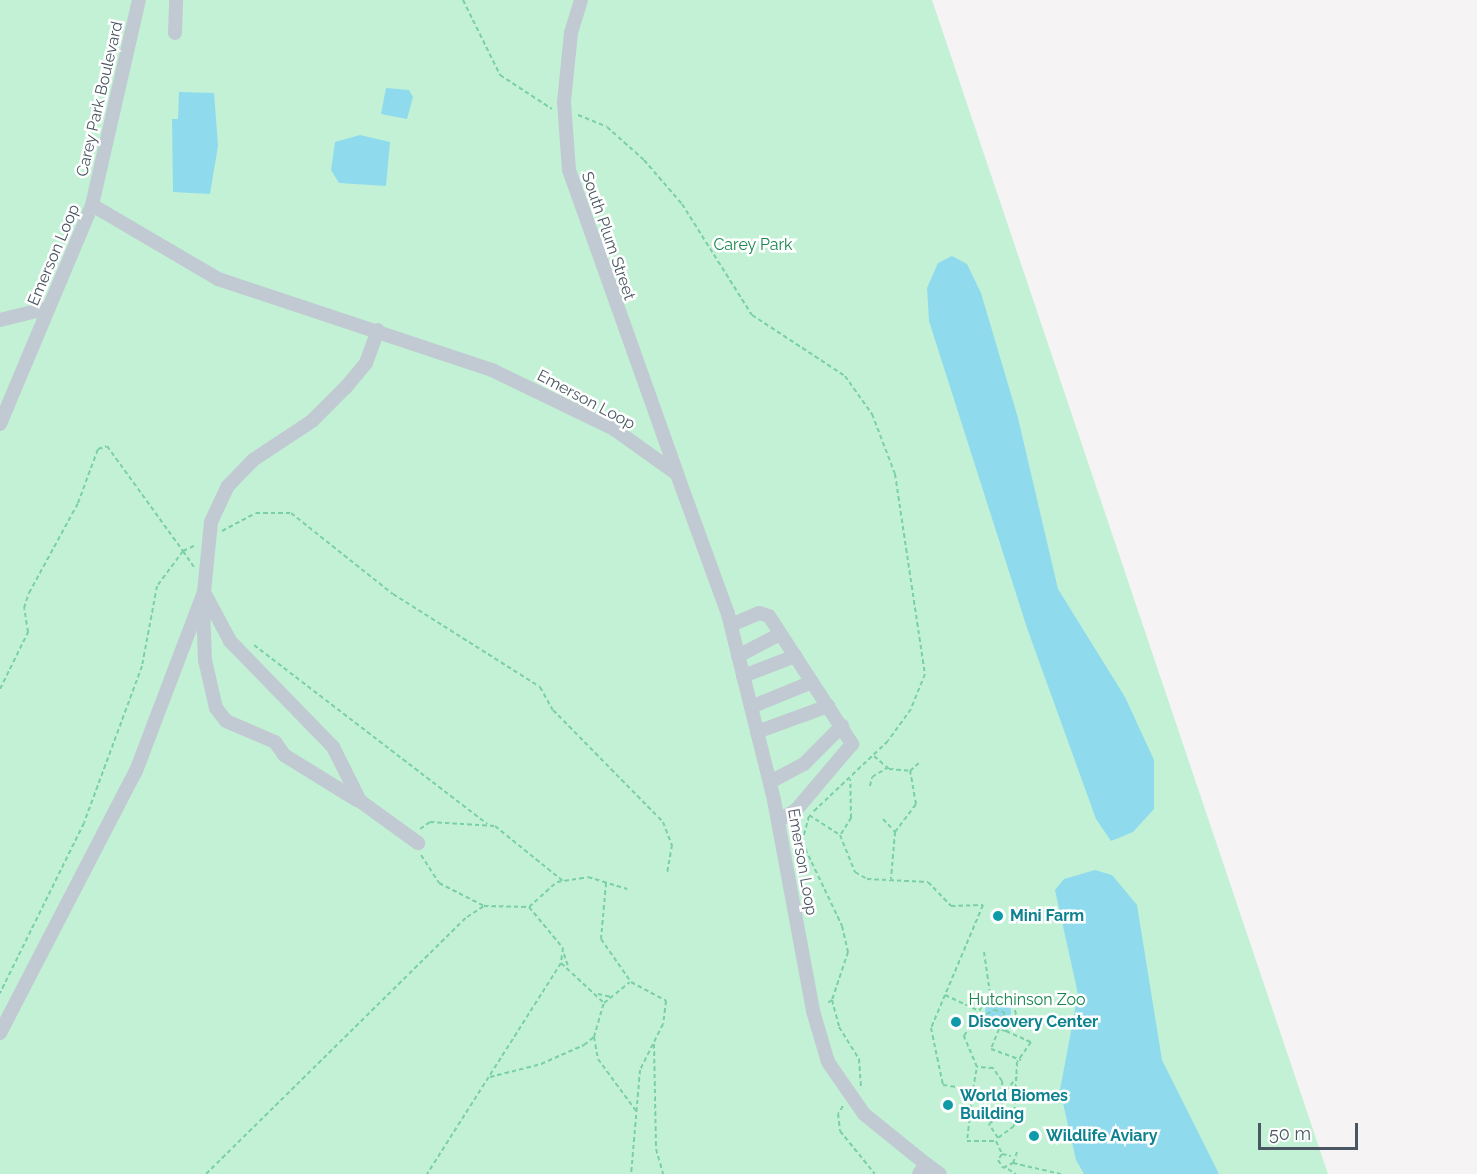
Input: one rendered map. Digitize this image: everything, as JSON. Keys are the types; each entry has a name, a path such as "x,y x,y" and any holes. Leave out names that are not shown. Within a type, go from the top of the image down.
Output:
{"street":[{"name":"Carey Park Boulevard","path":"92,204 139,0"},
{"path":"175,33 176,0"},
{"name":"South Plum Street","path":"581,0 571,33 563,113 569,170 588,233 677,474"},
{"name":"Emerson Loop","path":"0,424 4,403 49,308 92,204 218,279 378,330 492,370 614,429 677,474 731,625 770,783 813,1011 828,1062 850,1099 922,1169 939,1174"},
{"path":"0,320 49,308"},
{"path":"378,330 366,363 346,387 312,421 253,460 228,486 209,539 204,588 205,660 216,708 226,721 274,742 284,755 360,801 418,843"},
{"path":"204,588 230,641 333,747 360,801"},
{"path":"0,1033 136,771 204,588"},
{"path":"731,625 765,613 851,740 847,755 796,810 778,821"},
{"path":"738,656 780,634"},
{"path":"743,676 795,656"},
{"path":"751,706 812,682"},
{"path":"757,732 828,706"},
{"path":"770,783 804,764 842,726"}],"path":[{"path":"463,0 500,75 531,100 563,113 596,120 644,160 691,216 748,310 845,376 872,414 899,491 903,555 925,648 925,674 911,710 874,756 809,815 802,842 842,926 848,952 832,1000 839,1027 863,1071 857,1093"},
{"path":"0,689 28,632 24,608 29,593 78,503 102,446 111,449 183,551 204,588"},
{"path":"0,993 84,823 142,666 157,586 183,551 256,513 291,513 393,594 540,687 553,710 663,822 672,845 667,874"},
{"path":"248,641 487,824 510,834 563,881"},
{"path":"874,756 887,768 910,771 920,762"},
{"path":"870,786 872,777 887,768"},
{"path":"891,879 895,832 916,804 910,771"},
{"path":"840,835 850,818 850,779"},
{"path":"809,815 840,835 855,872 867,879 927,882 951,906 983,904 931,1028 943,1085 972,1089"},
{"path":"883,819 895,832"},
{"path":"487,824 430,822 421,827 418,843 440,883 484,906 529,907 563,881 588,878 627,889"},
{"path":"606,883 601,939 631,982 666,1001 654,1044 656,1149 663,1174"},
{"path":"206,1174 382,999 484,906"},
{"path":"529,907 562,948 569,967"},
{"path":"427,1174 561,963 562,948"},
{"path":"980,1018 980,1011 990,993 984,952"},
{"path":"561,963 569,967 598,994 603,1003"},
{"path":"631,982 603,1003 594,1037 598,1059 636,1111"},
{"path":"990,993 1004,995 1016,1007 1017,1018 1006,1031"},
{"path":"598,994 612,997"},
{"path":"1016,1007 1038,994"},
{"path":"945,995 980,1011"},
{"path":"813,1011 832,1000"},
{"path":"1006,1031 1004,1012 994,1010 980,1018 964,1036 977,1067 964,1135 972,1143 997,1140 1016,1120 1021,1060 1031,1042 999,1029 991,1049 1021,1060"},
{"path":"490,1077 550,1060 594,1037"},
{"path":"631,1174 642,1060 654,1044"},
{"path":"977,1067 993,1068 1002,1081 1001,1116 989,1125 1002,1154 999,1163 1016,1174"},
{"path":"1006,1091 1018,1076"},
{"path":"845,1104 838,1114 840,1131 875,1174"},
{"path":"1005,1109 1016,1120"},
{"path":"1002,1154 1011,1156 1017,1152"},
{"path":"1011,1156 1013,1163"},
{"path":"1008,1168 1013,1163"},
{"path":"1013,1163 1061,1174"}],"green space":[{"path":"0,0 932,0 1328,1174 0,1174"}],"water":[{"path":"386,88 409,90 413,97 407,119 381,114"},
{"path":"179,92 214,93 218,146 210,194 173,192 172,119 178,119"},
{"path":"360,135 390,142 386,186 339,183 331,170 335,142"},
{"path":"952,256 967,264 981,293 1018,418 1058,589 1125,697 1154,760 1154,809 1133,832 1111,841 1096,819 1027,628 929,321 927,288 938,263"},
{"path":"1095,870 1112,875 1137,905 1162,1060 1219,1174 1084,1174 1076,1160 1060,1090 1078,994 1055,890 1064,879"},
{"path":"998,999 1007,1003 1011,1012 1007,1021 998,1025 989,1021 985,1012 989,1003"}],"place":[{"name":"Mini Farm","path":"998,916"},
{"name":"Discovery Center","path":"956,1022"},
{"name":"World Biomes Building","path":"948,1105"},
{"name":"Wildlife Aviary","path":"1034,1136"}],"park label":[{"name":"Carey Park","path":"753,245"},
{"name":"Hutchinson Zoo","path":"1027,1000"}]}
